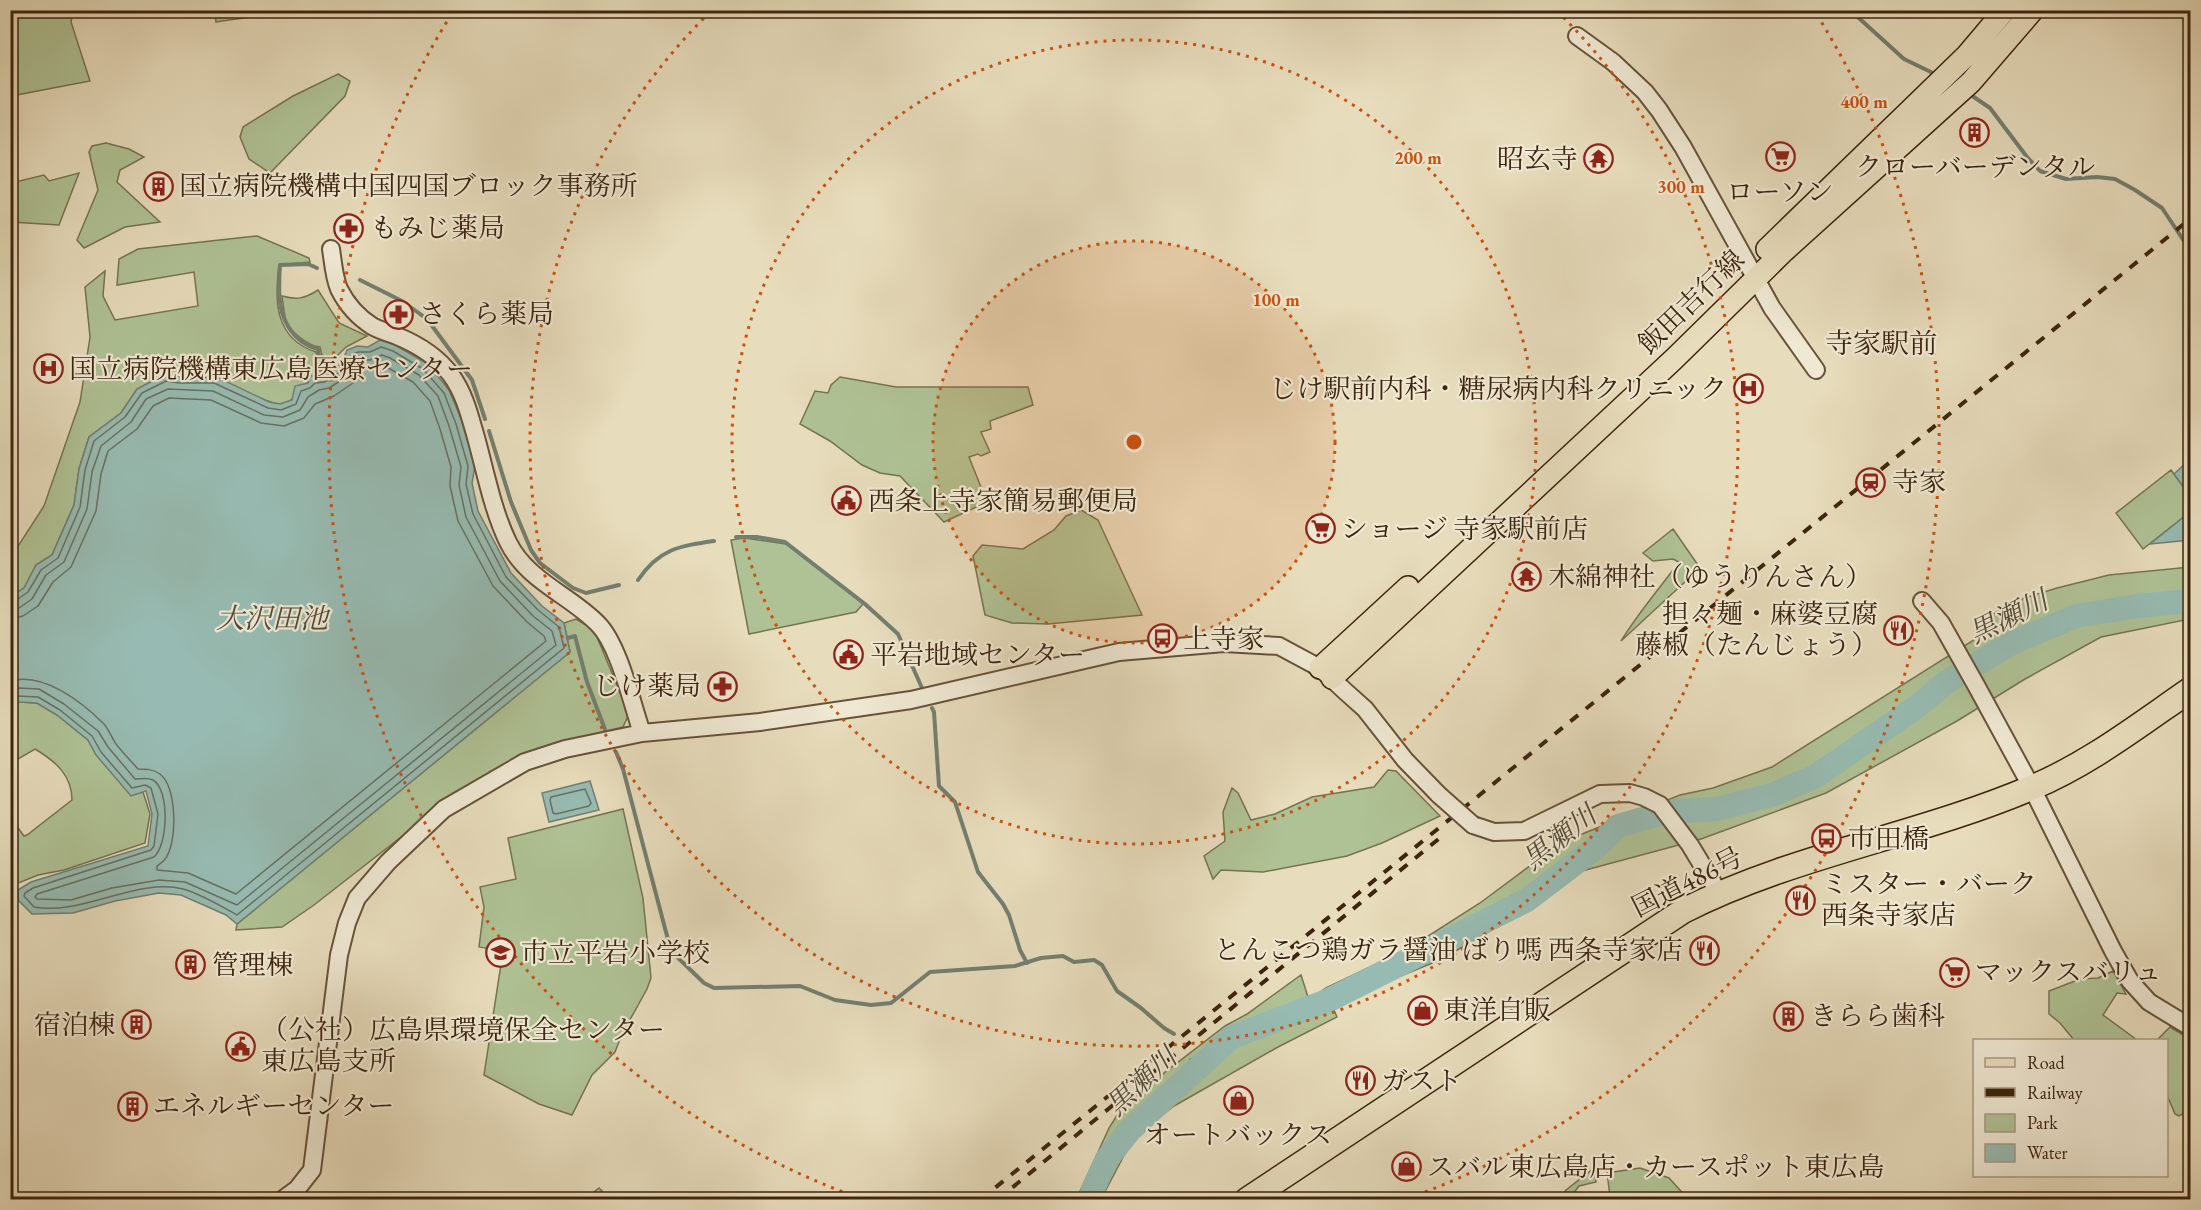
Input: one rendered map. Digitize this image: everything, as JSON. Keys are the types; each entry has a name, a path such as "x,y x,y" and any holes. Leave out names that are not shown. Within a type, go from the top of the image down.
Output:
{"highway":[{"name":"国道486号","path":"1247,1200 1683,911 1719,893 1818,858 1934,824 2032,788 2084,762 2190,690"}],"main road":[{"name":"飯田吉行線","path":"1751,273 1967,55 2005,10"},
{"name":"飯田吉行線","path":"1326,673 1666,348 1971,82 2032,10"}],"street":[{"path":"1577,36 1613,62 1638,84 1659,110 1683,147 1772,308 1816,370"},
{"path":"331,249 338,287 358,315 373,327 412,342 428,351 452,376 469,411 492,494 509,544 532,573 600,625 610,640 642,733"},
{"path":"1922,601 1941,623 1977,687 2032,788 2130,981 2149,1002 2190,1027"},
{"path":"282,1200 297,1188 312,1170 339,955 347,923 357,898 388,862 444,809 525,762 565,749 642,733 760,722 936,696 1119,652 1224,643 1279,646 1326,673 1365,709 1405,759 1439,795 1473,825 1494,832 1524,831 1600,794 1630,793 1660,805 1690,845 1719,893"}],"green space":[{"path":"11,10 73,11 71,22 90,81 11,96"},
{"path":"214,10 294,10 294,11 216,22"},
{"path":"338,74 350,81 345,96 270,173 249,159 240,137 243,127 293,96"},
{"path":"106,143 129,149 144,157 120,170 117,182 160,222 125,227 84,248 77,240 98,190 89,152 92,146"},
{"path":"79,173 59,225 11,222 11,183 44,175 49,181"},
{"path":"257,236 309,258 310,262 279,265 278,305 280,317 292,338 302,346 316,352 319,376 310,377 298,394 280,404 258,397 215,376 209,378 179,377 166,374 137,389 121,413 89,437 79,469 74,505 52,555 36,565 24,588 12,596 11,604 11,557 44,506 80,402 90,337 85,287 105,271 103,296 115,320 198,306 194,272 117,285 119,259 138,249"},
{"path":"318,290 339,323 367,336 346,347 335,358 324,364 320,347 305,341 288,325 282,296 300,298"},
{"path":"840,377 896,387 1028,387 1033,405 990,421 991,429 981,432 990,452 981,456 978,454 969,457 987,502 944,522 900,476 880,473 862,465 830,441 800,424 815,391 828,393 831,385"},
{"path":"2171,470 2190,496 2190,512 2143,549 2116,513"},
{"path":"1081,510 1098,520 1142,615 1048,624 1012,623 985,615 973,556 982,545 1023,549 1054,530 1066,516"},
{"path":"1673,529 1700,568 1621,641 1679,562 1673,559 1653,561 1643,553"},
{"path":"744,538 786,544 863,604 856,612 749,634 731,540"},
{"path":"2190,567 2190,619 2101,637 2025,679 1957,721 1826,793 1701,839 1582,871 1442,959 1369,989 1333,1008 1337,1017 1278,1047 1174,1106 1137,1131 1101,1199 1076,1200 1109,1128 1124,1104 1225,1026 1247,1014 1301,975 1309,1000 1326,988 1408,949 1480,903 1562,842 1680,795 1713,788 1772,767 1993,628 1989,617 2012,602 2109,575"},
{"path":"576,619 594,630 629,714 623,727 586,736 530,756 450,799 314,905 282,927 236,930 237,924 570,652 564,623"},
{"path":"19,702 37,703 57,715 88,740 97,755 131,795 143,792 150,814 145,843 64,870 38,875 11,886 10,817 24,836 72,800 66,776 35,749 11,763 11,706"},
{"path":"1388,770 1396,771 1440,816 1382,843 1347,856 1263,872 1221,870 1213,879 1204,856 1225,841 1223,812 1232,788 1238,793 1251,820 1275,814 1312,797 1374,787"},
{"path":"623,809 643,898 651,978 615,1052 592,1075 572,1115 539,1104 484,1075 503,951 479,947 484,907 480,887 516,879 508,838"},
{"path":"2113,971 2126,994 2117,993 2103,1015 2136,1039 2073,1039 2049,1014 2049,991 2080,979 2098,978"},
{"path":"2170,1027 2190,1039 2190,1110 2179,1116 2175,1114 2168,1097 2168,1039 2158,1039"},
{"path":"1594,1168 1596,1182 1579,1186 1569,1199 1559,1199 1566,1190"},
{"path":"1640,1168 1669,1178 1688,1199 1608,1199 1610,1196 1607,1173"},
{"path":"599,1188 610,1199 585,1199"}],"water":[{"name":"大沢田池","path":"380,340 395,345 428,364 449,390 462,421 475,466 472,483 478,511 511,573 542,606 564,623 570,652 237,924 226,915 181,895 159,893 115,901 73,913 32,914 18,900 18,890 31,882 148,846 152,814 146,791 131,796 96,755 88,740 57,715 37,703 19,702 11,706 10,604 12,596 24,588 36,565 52,555 74,505 79,469 89,437 121,413 137,389 166,374 179,377 209,378 215,376 269,402 280,404 292,400 295,386 308,383 310,376 322,376 341,364 347,350 357,346 368,347"},
{"path":"2190,459 2190,496 2174,474"},
{"path":"2190,512 2190,540 2150,544"},
{"path":"590,781 599,810 549,822 542,793"}],"waterway":[{"path":"1850,10 1904,59 1935,74"},
{"path":"1968,93 1990,108 2040,171 2066,179 2097,177 2115,179 2162,208 2190,250"},
{"path":"317,268 308,264 280,265 279,297 287,325 301,341 318,349 322,376"},
{"path":"360,280 402,301 427,319 472,380 485,419"},
{"path":"489,431 511,502 531,550 540,563 573,588 586,593 619,585"},
{"path":"736,537 757,537 785,542 865,604 898,634 922,688"},
{"path":"638,580 662,555 680,547 714,541"},
{"name":"黒瀬川","path":"1090,1200 1107,1159 1129,1131 1232,1037 1327,1001 1527,900 1594,849 1618,826 1667,812 1716,809 1772,795 1816,776 1918,706 1945,683 2012,643 2076,616 2138,606 2190,601"},
{"path":"568,638 575,636 587,682 606,732"},
{"path":"932,708 939,786 955,802 978,872 1009,915 1020,950 1027,963"},
{"path":"616,752 623,769 671,951 704,983 714,988 800,986 835,1000 871,1005 891,1003 930,972 1015,966 1041,958 1063,956 1074,962 1094,960 1102,965 1117,991 1174,1034"},
{"path":"1191,1060 1196,1068"}],"railway":[{"path":"980,1200 2190,219"},
{"path":"997,1200 1441,837"}],"place":[{"name":"クローバーデンタル","path":"1975,132"},
{"name":"ローソン","path":"1780,157"},
{"name":"昭玄寺","path":"1599,159"},
{"name":"国立病院機構中国四国ブロック事務所","path":"158,186"},
{"name":"もみじ薬局","path":"349,228"},
{"name":"さくら薬局","path":"398,314"},
{"name":"国立病院機構東広島医療センター","path":"48,369"},
{"name":"じけ駅前内科・糖尿病内科クリニック","path":"1748,389"},
{"name":"寺家","path":"1871,482"},
{"name":"西条上寺家簡易郵便局","path":"847,501"},
{"name":"ショージ 寺家駅前店","path":"1320,529"},
{"name":"木綿神社（ゆうりんさん）","path":"1527,577"},
{"name":"担々麺・麻婆豆腐 藤椒（たんじょう）","path":"1899,630"},
{"name":"上寺家","path":"1162,639"},
{"name":"平岩地域センター","path":"849,655"},
{"name":"じけ薬局","path":"722,686"},
{"name":"市田橋","path":"1827,839"},
{"name":"ミスター・バーク 西条寺家店","path":"1800,900"},
{"name":"とんこつ鶏ガラ醤油 ばり嗎 西条寺家店","path":"1704,950"},
{"name":"市立平岩小学校","path":"500,953"},
{"name":"管理棟","path":"191,965"},
{"name":"マックスバリュ","path":"1954,972"},
{"name":"東洋自販","path":"1422,1010"},
{"name":"きらら歯科","path":"1789,1016"},
{"name":"宿泊棟","path":"136,1025"},
{"name":"（公社）広島県環境保全センター 東広島支所","path":"240,1046"},
{"name":"ガスト","path":"1360,1081"},
{"name":"オートバックス","path":"1238,1100"},
{"name":"エネルギーセンター","path":"132,1106"},
{"name":"スバル東広島店・カースポット東広島","path":"1406,1167"}],"district":[{"name":"寺家駅前","path":"1881,343"}]}
